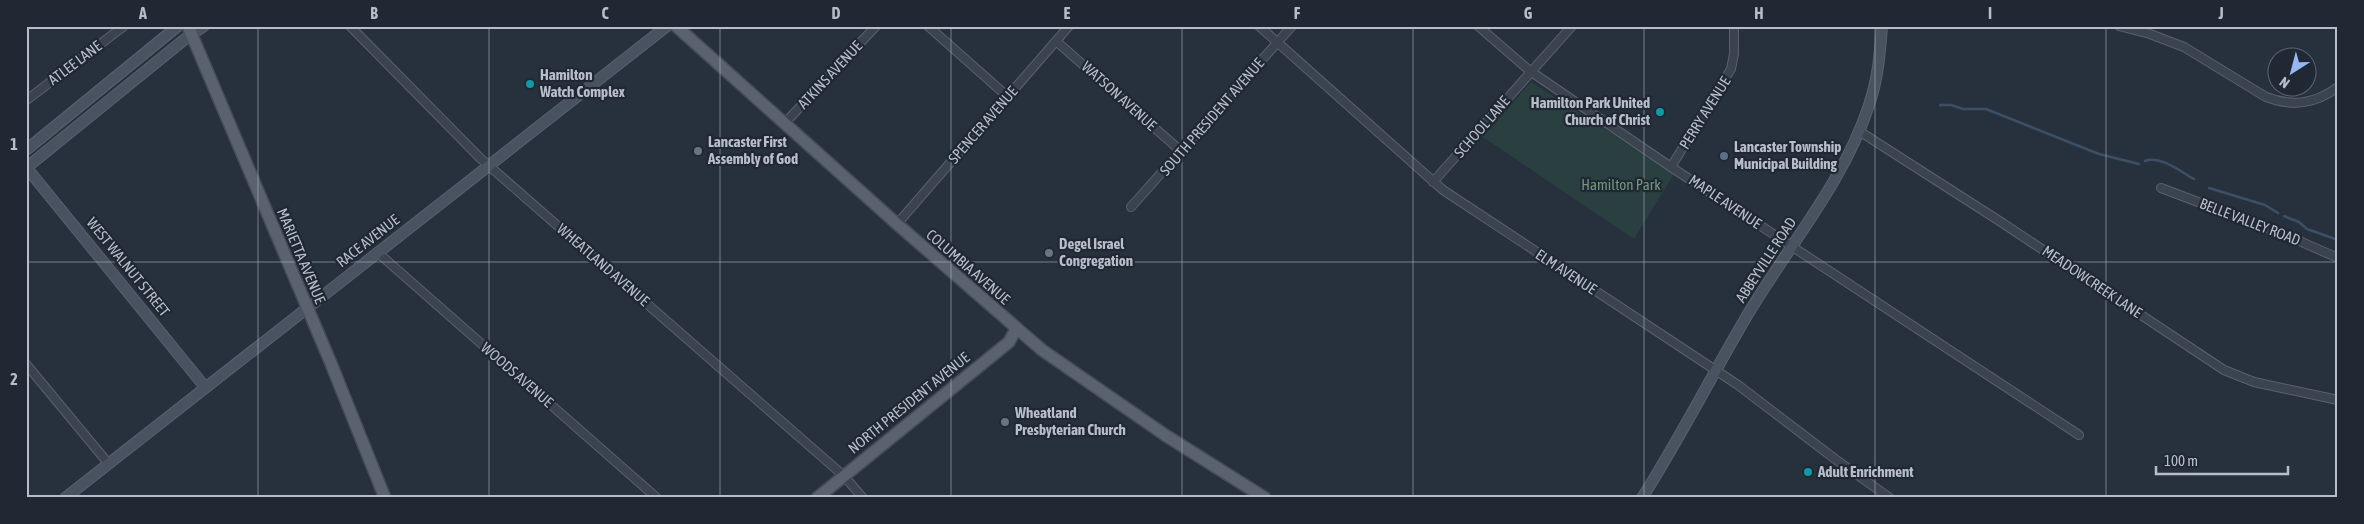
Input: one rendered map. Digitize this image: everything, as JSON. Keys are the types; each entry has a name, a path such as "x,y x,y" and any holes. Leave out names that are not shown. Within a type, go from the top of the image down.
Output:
{"main road":[{"path":"26,150 178,26"},
{"path":"26,168 190,31 204,26"},
{"name":"RACE AVENUE","path":"65,498 666,26"},
{"name":"COLUMBIA AVENUE","path":"676,26 896,224 1042,350 1094,387 1265,498"},
{"name":"ABBEYVILLE ROAD","path":"1642,498 1749,313 1830,187 1859,131 1876,79 1882,26"},
{"name":"MARIETTA AVENUE","path":"190,31 307,307 385,498"},
{"name":"WEST WALNUT STREET","path":"26,168 206,387"},
{"name":"NORTH PRESIDENT AVENUE","path":"817,498 1009,342 1016,329"}],"street":[{"name":"ATLEE LANE","path":"26,97 28,99 124,26"},
{"name":"WHEATLAND AVENUE","path":"350,26 489,165 844,476 864,498"},
{"name":"ATKINS AVENUE","path":"785,123 876,26"},
{"path":"928,26 1008,97"},
{"name":"SPENCER AVENUE","path":"896,224 1069,26"},
{"name":"ELM AVENUE","path":"1258,26 1433,182 1716,371 1890,498"},
{"name":"SOUTH PRESIDENT AVENUE","path":"1131,207 1182,152 1292,26"},
{"name":"MAPLE AVENUE","path":"1478,26 1530,72 1791,247 2078,435"},
{"name":"SCHOOL LANE","path":"1433,182 1572,26"},
{"name":"PERRY AVENUE","path":"1671,167 1731,69 1734,54 1734,26"},
{"path":"2119,26 2150,34 2184,47 2266,97 2278,101 2288,103 2309,102 2325,96 2338,87"},
{"name":"WATSON AVENUE","path":"1056,41 1182,152"},
{"name":"MEADOWCREEK LANE","path":"1859,131 2001,222 2224,370 2254,382 2338,400"},
{"name":"BELLE VALLEY ROAD","path":"2161,188 2288,236 2338,258"},
{"name":"WOODS AVENUE","path":"377,252 657,498"},
{"path":"26,364 108,463"}],"green space":[{"name":"Hamilton Park","path":"1531,82 1674,174 1634,239 1483,137"}],"waterway":[{"path":"1940,105 1951,105 1963,109 1986,109 2099,154 2139,164"},
{"path":"2145,161 2158,160 2164,162 2194,179"},
{"path":"2209,188 2265,205 2278,213"},
{"path":"2284,216 2299,222 2307,229 2338,240"}],"place":[{"name":"Hamilton Watch Complex","path":"530,84"},
{"name":"Hamilton Park United Church of Christ","path":"1660,112"},
{"name":"Lancaster First Assembly of God","path":"698,151"},
{"name":"Lancaster Township Municipal Building","path":"1724,156"},
{"name":"Degel Israel Congregation","path":"1049,253"},
{"name":"Wheatland Presbyterian Church","path":"1005,422"},
{"name":"Adult Enrichment","path":"1808,472"}]}
